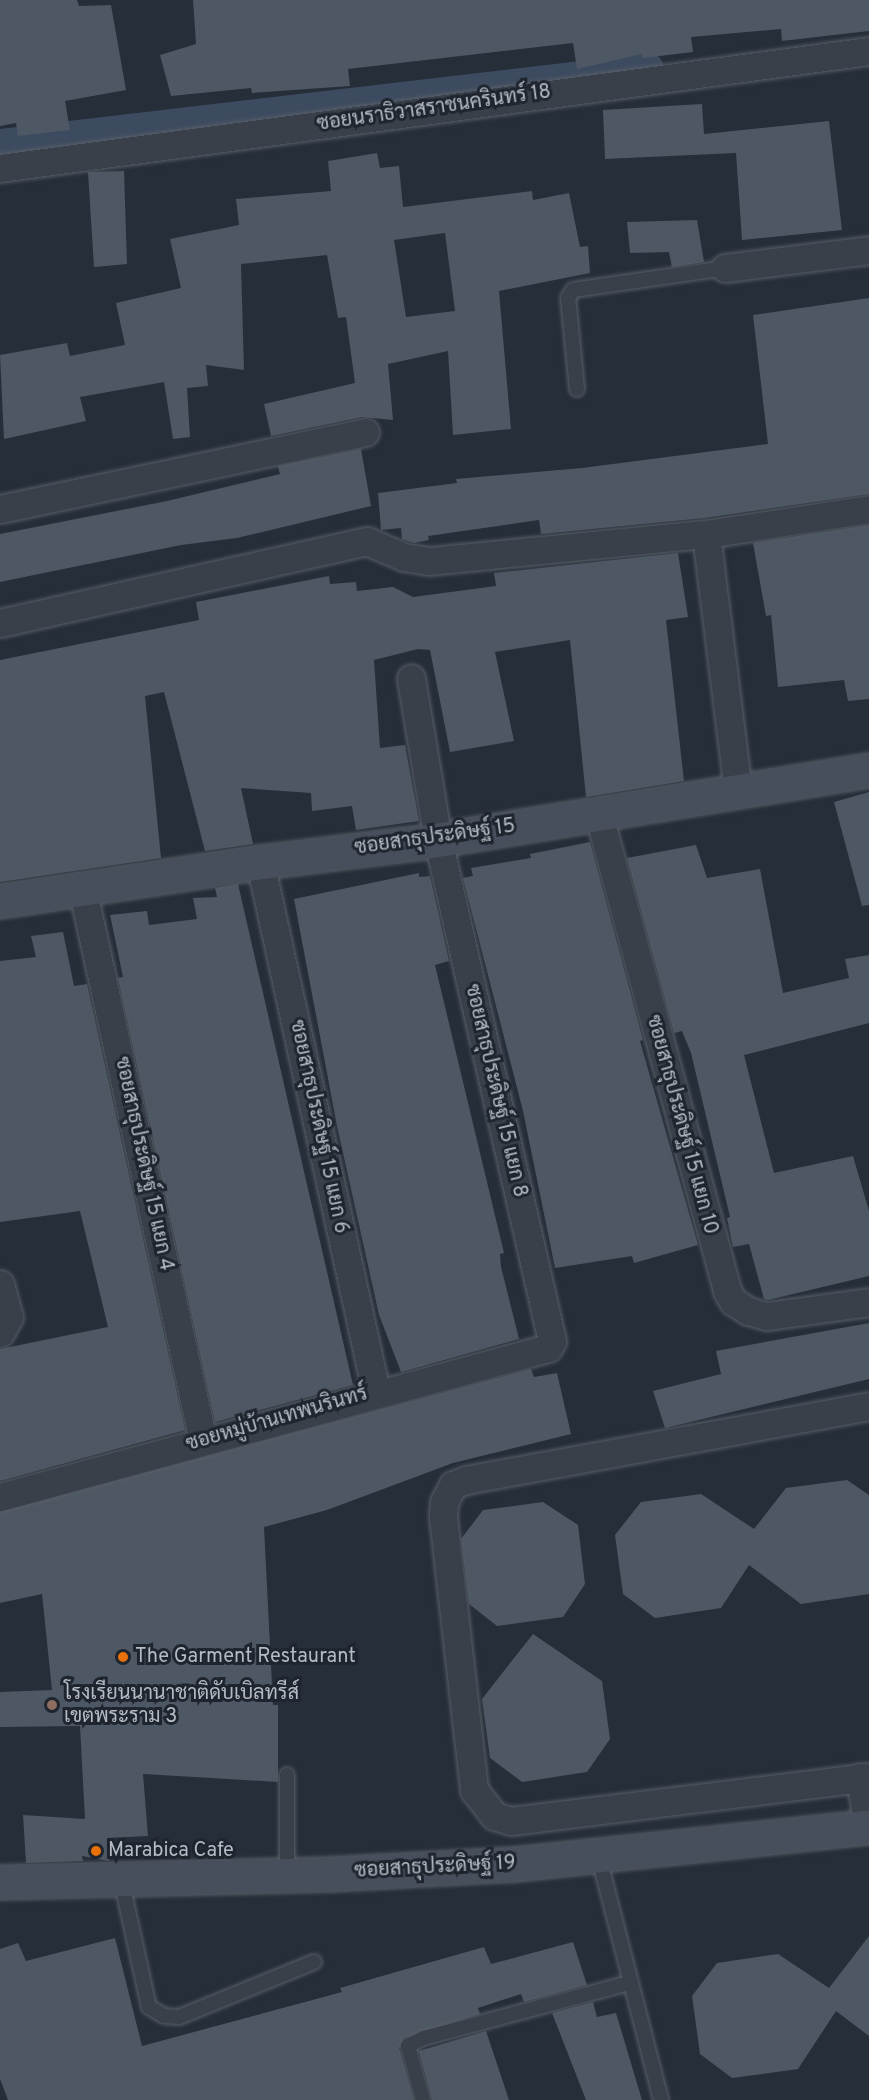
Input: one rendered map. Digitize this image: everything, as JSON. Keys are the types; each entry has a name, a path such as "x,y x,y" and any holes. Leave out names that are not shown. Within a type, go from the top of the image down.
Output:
{"street":[{"name":"ซอยนราธิวาสราชนครินทร์ 18","path":"0,168 869,51"},
{"path":"725,268 869,250"},
{"path":"0,509 365,432"},
{"path":"0,623 366,541 404,557 429,561 706,534 869,509"},
{"path":"706,534 738,790"},
{"name":"ซอยสาธุประดิษฐ์ 15 แยก 8","path":"411,678 438,840 552,1341"},
{"name":"ซอยสาธุประดิษฐ์ 15","path":"0,901 260,862 438,840 598,812 869,770"},
{"name":"ซอยสาธุประดิษฐ์ 15 แยก 10","path":"598,812 727,1291 733,1301 748,1311 767,1316 869,1302"},
{"name":"ซอยสาธุประดิษฐ์ 15 แยก 6","path":"260,862 376,1392"},
{"name":"ซอยสาธุประดิษฐ์ 15 แยก 4","path":"82,887 203,1441"},
{"path":"0,1284 9,1317 0,1333"},
{"name":"ซอยหมู่บ้านเทพนรินทร์","path":"0,1497 376,1392 548,1348 552,1341"},
{"path":"868,1827 865,1777 511,1821 494,1816 474,1790 443,1517 444,1502 453,1485 466,1480 869,1406"},
{"name":"ซอยสาธุประดิษฐ์ 19","path":"0,1882 287,1875 599,1858 868,1827"}],"lane":[{"path":"577,389 568,298 573,291 725,268"},
{"path":"287,1775 287,1875"},
{"path":"599,1858 629,1983 661,2100"},
{"path":"121,1879 149,2007 164,2016 179,2017 314,1962"},
{"path":"423,2100 408,2046 424,2038 629,1983"}],"building":[{"path":"0,0 77,0 79,6 111,5 126,90 65,101 70,130 18,136 16,123 0,126"},
{"path":"193,0 869,0 869,31 782,41 781,29 691,37 693,52 643,58 642,54 577,69 573,43 348,69 350,86 252,93 251,88 171,96 160,55 196,44"},
{"path":"702,104 704,134 829,121 842,230 742,240 736,153 605,159 603,110"},
{"path":"377,153 380,168 399,166 403,207 532,191 533,200 569,193 580,247 588,246 590,273 499,291 511,429 453,435 448,351 388,364 393,420 362,417 271,436 264,404 355,383 346,317 338,318 327,255 241,264 244,370 206,365 208,386 187,388 190,437 173,439 164,382 80,397 86,421 4,439 0,355 67,343 70,356 125,345 116,303 181,288 170,239 239,225 236,199 331,191 328,161","holes":["445,233 455,311 406,317 394,240"]},
{"path":"124,171 127,264 94,267 88,172"},
{"path":"697,220 704,262 672,267 669,252 630,253 627,222"},
{"path":"869,298 869,494 704,518 541,534 539,520 428,536 429,540 414,543 402,539 401,528 381,530 378,493 457,483 456,479 582,468 768,444 753,315"},
{"path":"361,449 371,506 237,538 181,545 0,582 0,534 167,501 280,474 278,466"},
{"path":"869,525 869,699 848,701 844,680 778,687 771,615 766,616 753,543"},
{"path":"678,553 688,617 666,620 684,781 586,797 570,640 495,652 514,741 450,752 430,650 418,649 374,660 380,748 405,745 419,821 356,830 352,806 312,811 311,793 241,788 253,844 205,851 164,692 145,696 161,858 0,882 0,660 199,620 196,602 329,576 330,584 356,582 357,591 393,587 413,597 496,586 494,573"},
{"path":"869,792 869,905 862,906 834,802"},
{"path":"590,842 643,1040 640,1041 698,1245 634,1263 632,1256 555,1268 523,1111 463,878 473,876 471,868 531,858 530,854"},
{"path":"696,845 707,878 760,869 783,993 849,978 845,959 869,955 869,1023 744,1055 774,1173 853,1156 869,1211 869,1276 768,1300 764,1299 749,1244 733,1247 727,1218 730,1217 691,1053 682,1031 674,1033 627,858"},
{"path":"419,873 419,877 430,876 449,961 435,965 504,1253 500,1254 501,1267 519,1339 401,1372 379,1315 337,1126 294,899"},
{"path":"238,884 353,1385 215,1422 118,978 123,977 110,915 147,911 149,925 197,919 193,898 217,897 215,888"},
{"path":"63,932 74,986 87,984 185,1430 0,1481 0,1349 108,1327 80,1211 0,1222 0,961 36,957 31,936"},
{"path":"869,1323 869,1379 665,1428 653,1391 721,1374 716,1351"},
{"path":"531,1369 534,1377 557,1373 571,1434 453,1463 327,1510 264,1527 273,1705 278,1705 278,1782 143,1774 148,1836 107,1838 109,1861 82,1856 83,1861 26,1863 23,1815 85,1819 80,1726 0,1727 0,1692 52,1690 42,1594 0,1603 0,1512"},
{"path":"847,1480 869,1495 869,1594 801,1604 749,1565 721,1608 655,1618 623,1594 615,1535 641,1502 701,1494 754,1529 786,1488"},
{"path":"543,1502 578,1525 585,1584 563,1617 497,1626 469,1604 461,1539 483,1510"},
{"path":"533,1634 602,1681 610,1739 587,1772 522,1782 490,1758 482,1699"},
{"path":"869,1936 869,2036 836,2011 798,2069 732,2078 700,2054 692,1996 717,1963 778,1954 829,1988"},
{"path":"115,1938 142,2046 342,1992 340,1988 484,1947 491,1964 573,1942 587,1985 524,2002 521,1994 478,2008 480,2014 404,2038 399,2048 414,2100 8,2100 0,2079 0,1949 18,1943 26,1961"},
{"path":"593,2002 597,2017 616,2013 642,2100 586,2100 552,2013"},
{"path":"486,2031 509,2100 432,2100 419,2051"}],"waterway":[{"path":"0,144 649,68"}],"place":[{"name":"The Garment Restaurant","path":"123,1657"},
{"name":"โรงเรียนนานาชาติดับเบิลทรีส์ เขตพระราม 3","path":"52,1705"},
{"name":"Marabica Cafe","path":"96,1851"}]}
